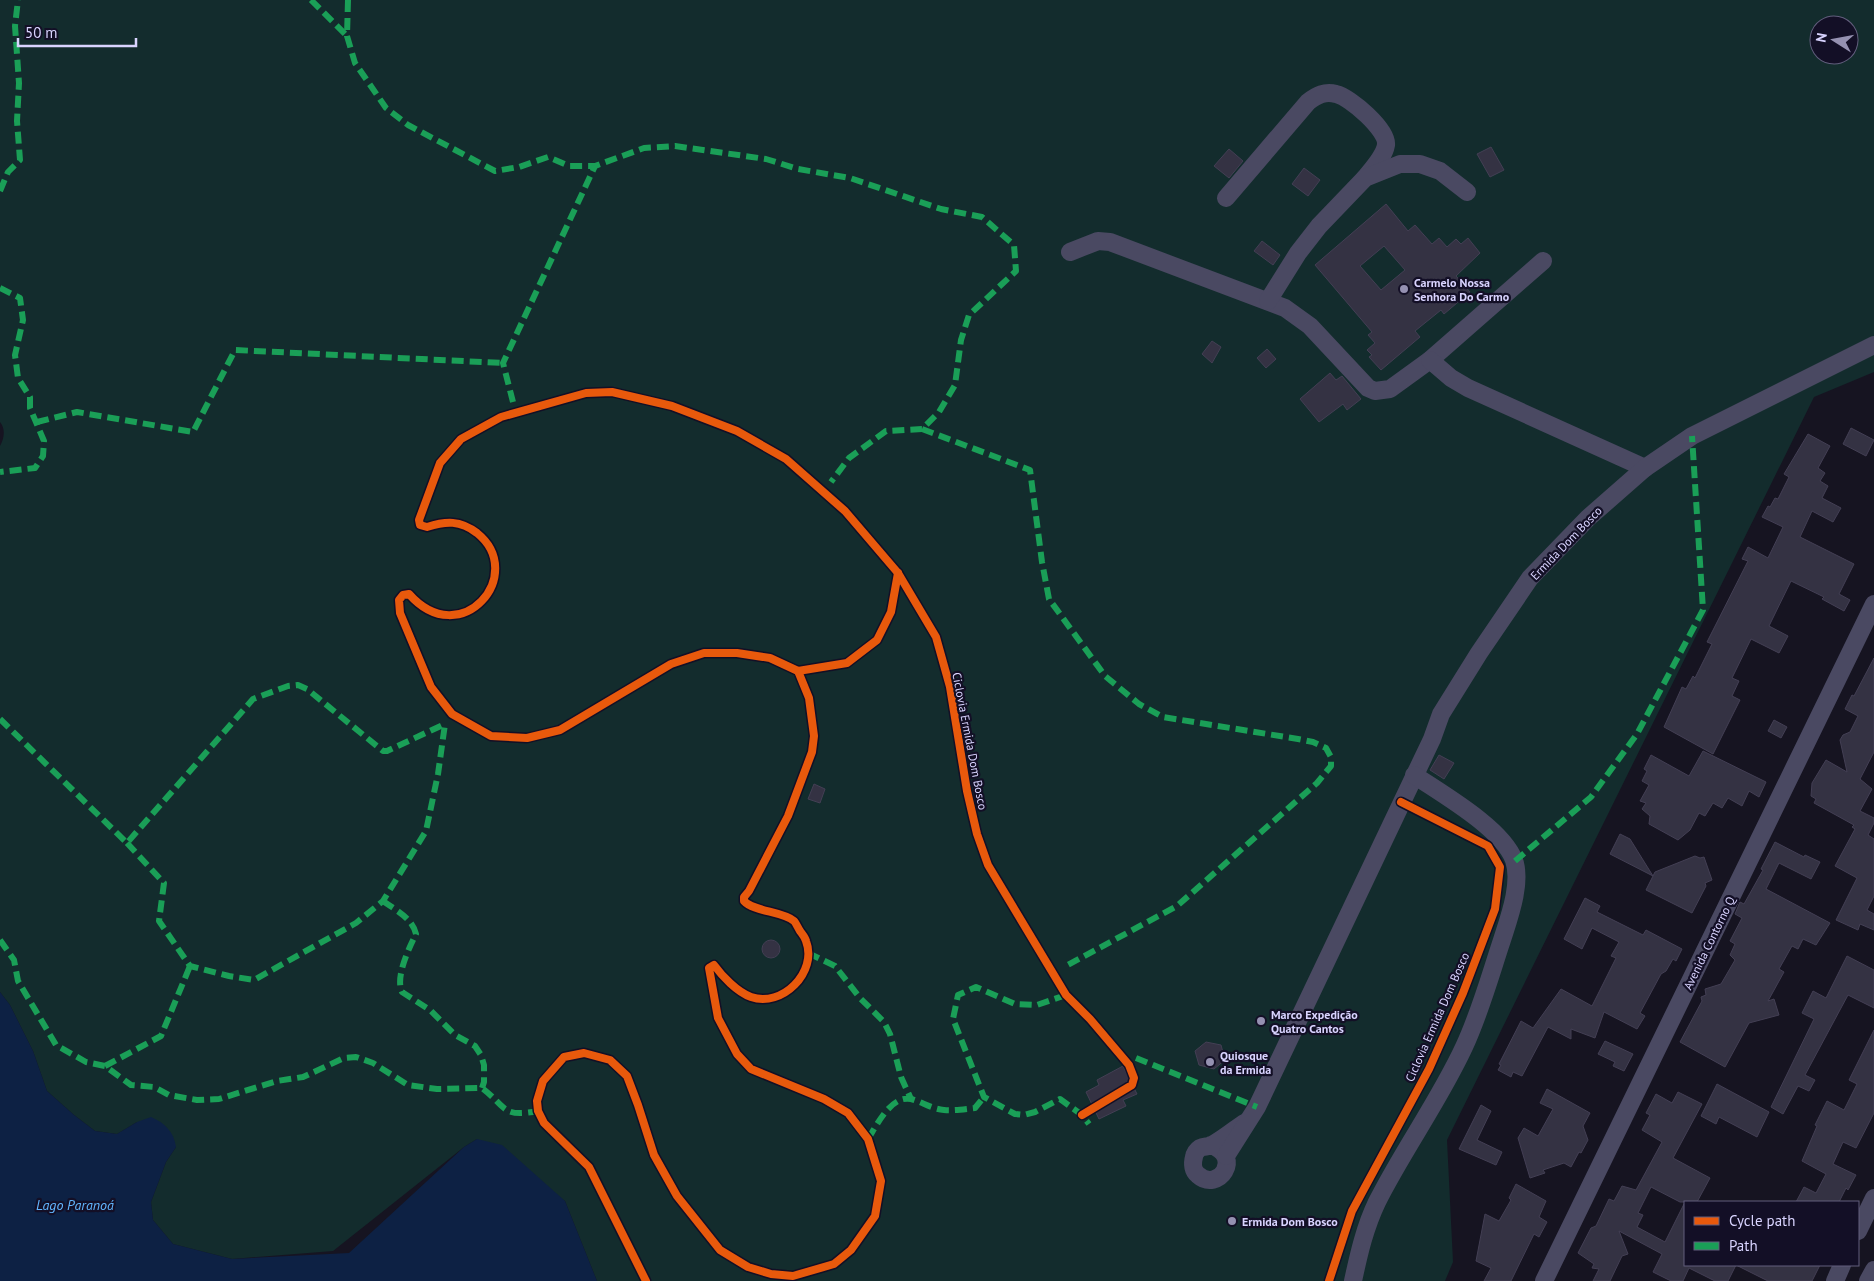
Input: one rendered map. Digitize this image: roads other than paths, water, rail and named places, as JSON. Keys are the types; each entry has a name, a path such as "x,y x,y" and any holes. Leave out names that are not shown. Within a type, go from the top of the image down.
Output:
{"street":[{"path":"1226,198 1316,95 1326,93 1346,97 1385,136 1384,150 1365,178 1319,226 1298,253 1268,301"},
{"path":"1365,178 1400,164 1420,164 1440,172 1467,192"},
{"path":"1070,252 1093,242 1104,241 1285,308 1310,326 1368,388 1375,392 1390,389 1430,360 1543,261"},
{"name":"Ermida Dom Bosco","path":"1226,1156 1250,1118 1277,1066 1441,714 1479,653 1530,578 1588,518 1646,468 1692,436 1874,345"},
{"path":"1430,360 1451,378 1468,388 1646,468"},
{"name":"Avenida Contorno Q","path":"1544,1281 1874,604"},
{"path":"1353,1281 1364,1231 1378,1201 1465,1047 1512,910 1516,883 1515,861 1510,850 1498,836 1487,826 1414,775"},
{"path":"1211,1145 1220,1149 1226,1156 1227,1166 1223,1175 1214,1180 1204,1180 1196,1174 1192,1164 1194,1155 1201,1148 1211,1145 1250,1118"},
{"path":"1859,1229 1874,1198"},
{"path":"1835,1281 1842,1266"},
{"path":"1868,1281 1874,1270"}],"water":[{"name":"Lago Paranoá","path":"0,992 10,1005 33,1051 47,1091 74,1115 95,1131 117,1134 137,1122 151,1117 165,1125 171,1132 176,1147 166,1162 151,1202 153,1220 173,1244 232,1259 349,1253 464,1147 477,1139 502,1145 565,1201 597,1281 0,1281"}],"place":[{"name":"Carmelo Nossa Senhora Do Carmo","path":"1404,289"},
{"name":"Marco Expedição Quatro Cantos","path":"1261,1021"},
{"name":"Quiosque da Ermida","path":"1210,1062"},
{"name":"Ermida Dom Bosco","path":"1232,1221"}]}
